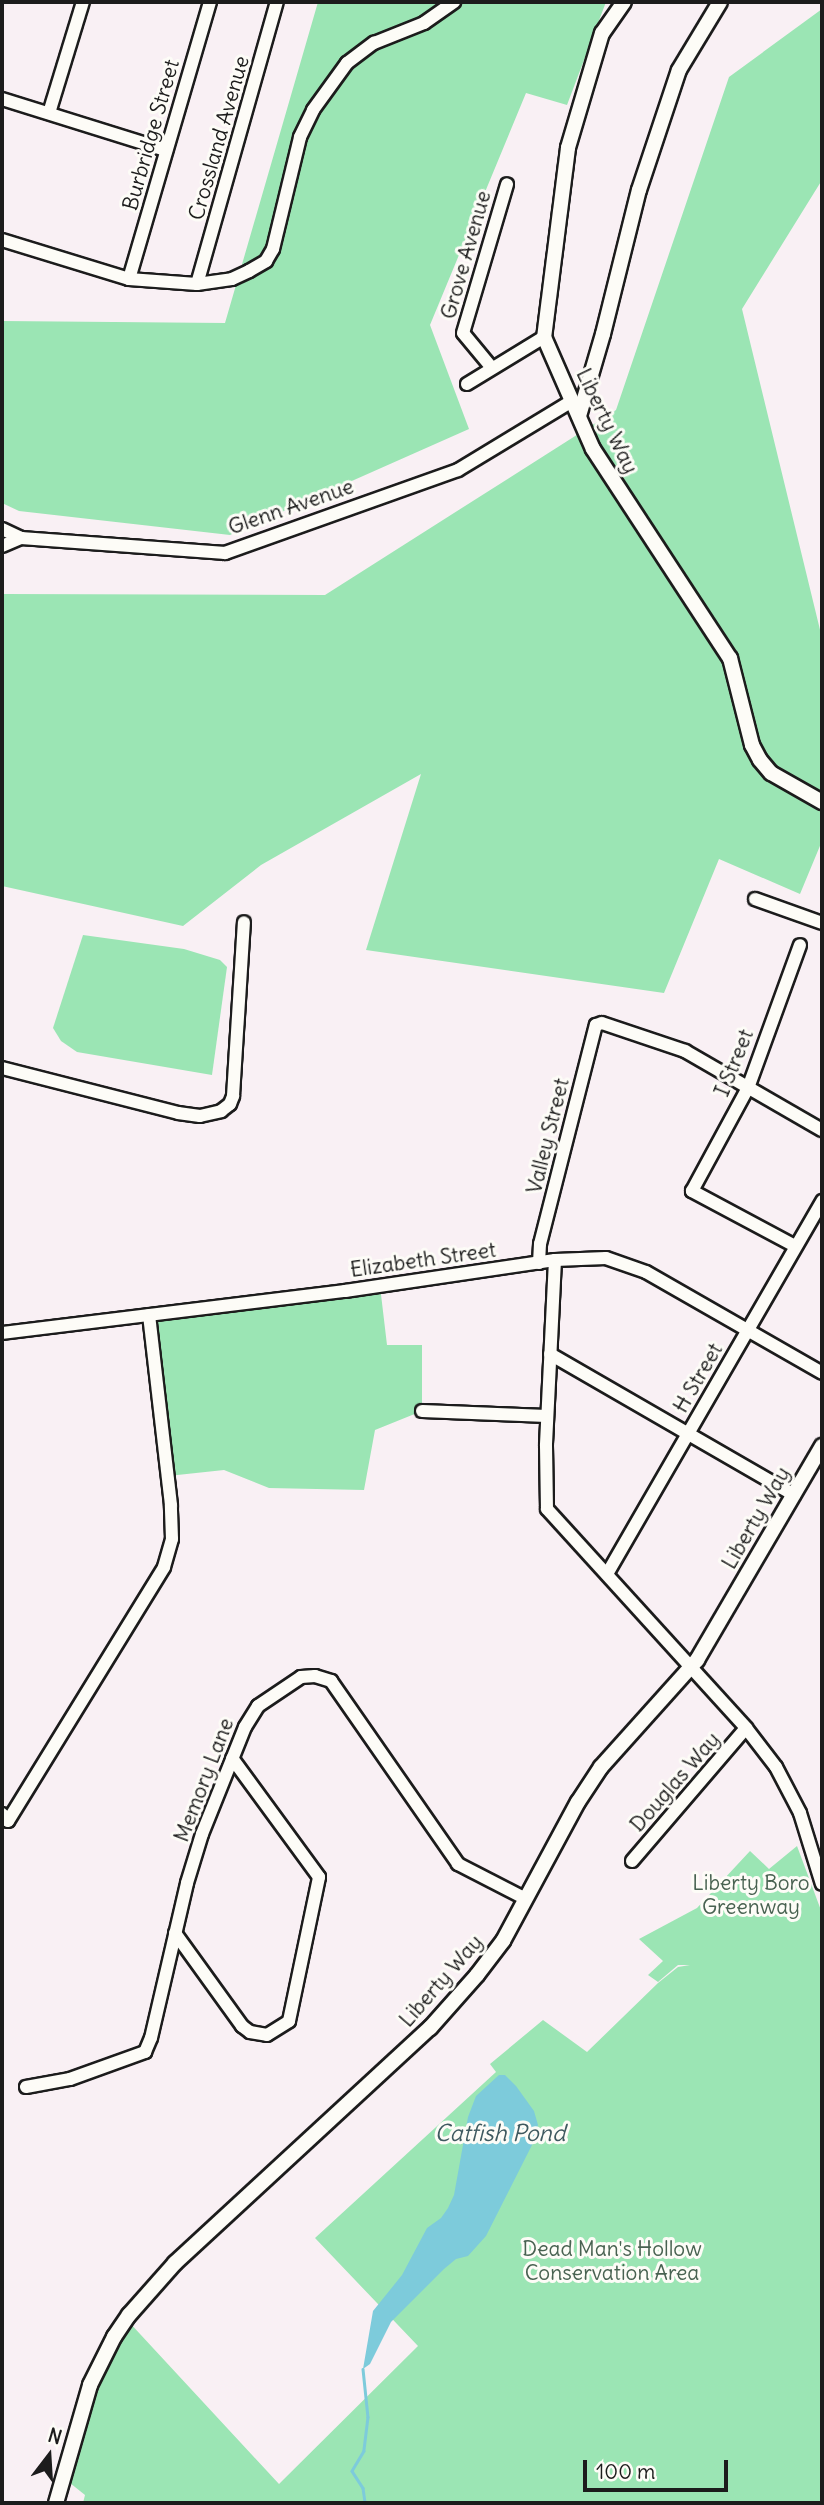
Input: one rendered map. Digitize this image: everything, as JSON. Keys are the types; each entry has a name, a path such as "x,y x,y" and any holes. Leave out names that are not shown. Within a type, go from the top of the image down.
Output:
{"street":[{"path":"49,113 82,2"},
{"name":"Burbridge Street","path":"129,279 210,2"},
{"name":"Crossland Avenue","path":"197,284 277,2"},
{"path":"2,240 129,279 197,284 232,279 265,261 273,249 300,136 313,110 347,64 367,47 424,23 454,2"},
{"path":"467,384 544,337 568,148 602,33 624,2"},
{"path":"579,416 603,334 639,190 678,70 719,2"},
{"path":"2,99 166,150"},
{"name":"Grove Avenue","path":"492,368 463,333 507,184"},
{"name":"Liberty Way","path":"544,337 593,449 619,493 730,657 752,745 760,760 771,773 822,802"},
{"name":"Glenn Avenue","path":"2,547 21,538 225,553 458,470 572,401"},
{"path":"2,529 21,538"},
{"path":"755,900 822,923"},
{"path":"2,1068 178,1113 200,1116 221,1111 230,1104 233,1096 244,922"},
{"name":"I Street","path":"795,1247 692,1191 748,1088 800,945"},
{"name":"Valley Street","path":"539,1263 540,1244 596,1025 602,1023 685,1051 748,1088"},
{"path":"748,1088 822,1130"},
{"name":"H Street","path":"607,1574 822,1201"},
{"name":"Elizabeth Street","path":"2,1333 345,1292 555,1260 606,1258 621,1261 748,1328 822,1373"},
{"path":"555,1260 546,1447 547,1509 747,1728 776,1767 800,1813 822,1884"},
{"path":"5,1817 164,1567 172,1539 171,1505 149,1315"},
{"path":"550,1354 794,1495"},
{"path":"422,1411 547,1416"},
{"name":"Liberty Way","path":"56,2503 90,2385 114,2337 129,2315 184,2253 430,2028 477,1975 503,1941 578,1802 601,1767 691,1667 822,1446"},
{"name":"Memory Lane","path":"26,2087 70,2079 114,2066 145,2052 151,2038 202,1834 232,1758 248,1720 258,1706 301,1677 315,1676 331,1681 458,1864 526,1899"},
{"name":"Douglas Way","path":"632,1861 747,1728"},
{"path":"176,1933 227,2005 250,2032 267,2035 289,2021 319,1877 232,1758"}],"green space":[{"path":"318,2 606,2 567,105 526,93 430,325 469,429 230,535 19,511 2,503 2,321 225,323"},
{"path":"822,9 822,180 742,309 822,638 822,841 800,894 719,859 664,993 366,950 421,774 261,865 183,926 2,886 2,594 325,595 616,410 729,77"},
{"path":"83,935 184,949 220,960 227,967 212,1075 77,1052 61,1041 53,1028"},
{"path":"380,1286 387,1345 422,1345 422,1411 375,1430 364,1490 269,1488 224,1470 168,1476 149,1315"},
{"name":"Dead Man's Hollow Conservation Area","path":"797,1846 822,1913 822,2503 83,2503 85,2495 65,2479 83,2414 128,2321 279,2484 418,2346 315,2238 496,2072 490,2064 543,2020 587,2052 658,1983 678,1967 690,1965 678,1965 658,1982 648,1975 663,1961 639,1939 697,1908 750,1851 769,1869"}],"water":[{"name":"Catfish Pond","path":"499,2075 505,2075 516,2086 534,2111 538,2125 533,2143 486,2236 468,2256 456,2259 444,2269 391,2322 370,2364 363,2369 373,2311 402,2275 427,2228 441,2218 448,2208 454,2195 468,2117 476,2096"}],"waterway":[{"path":"363,2369 368,2417 364,2451 352,2471 363,2488 365,2503"}],"park label":[{"name":"Liberty Boro Greenway","path":"751,1895"}]}
